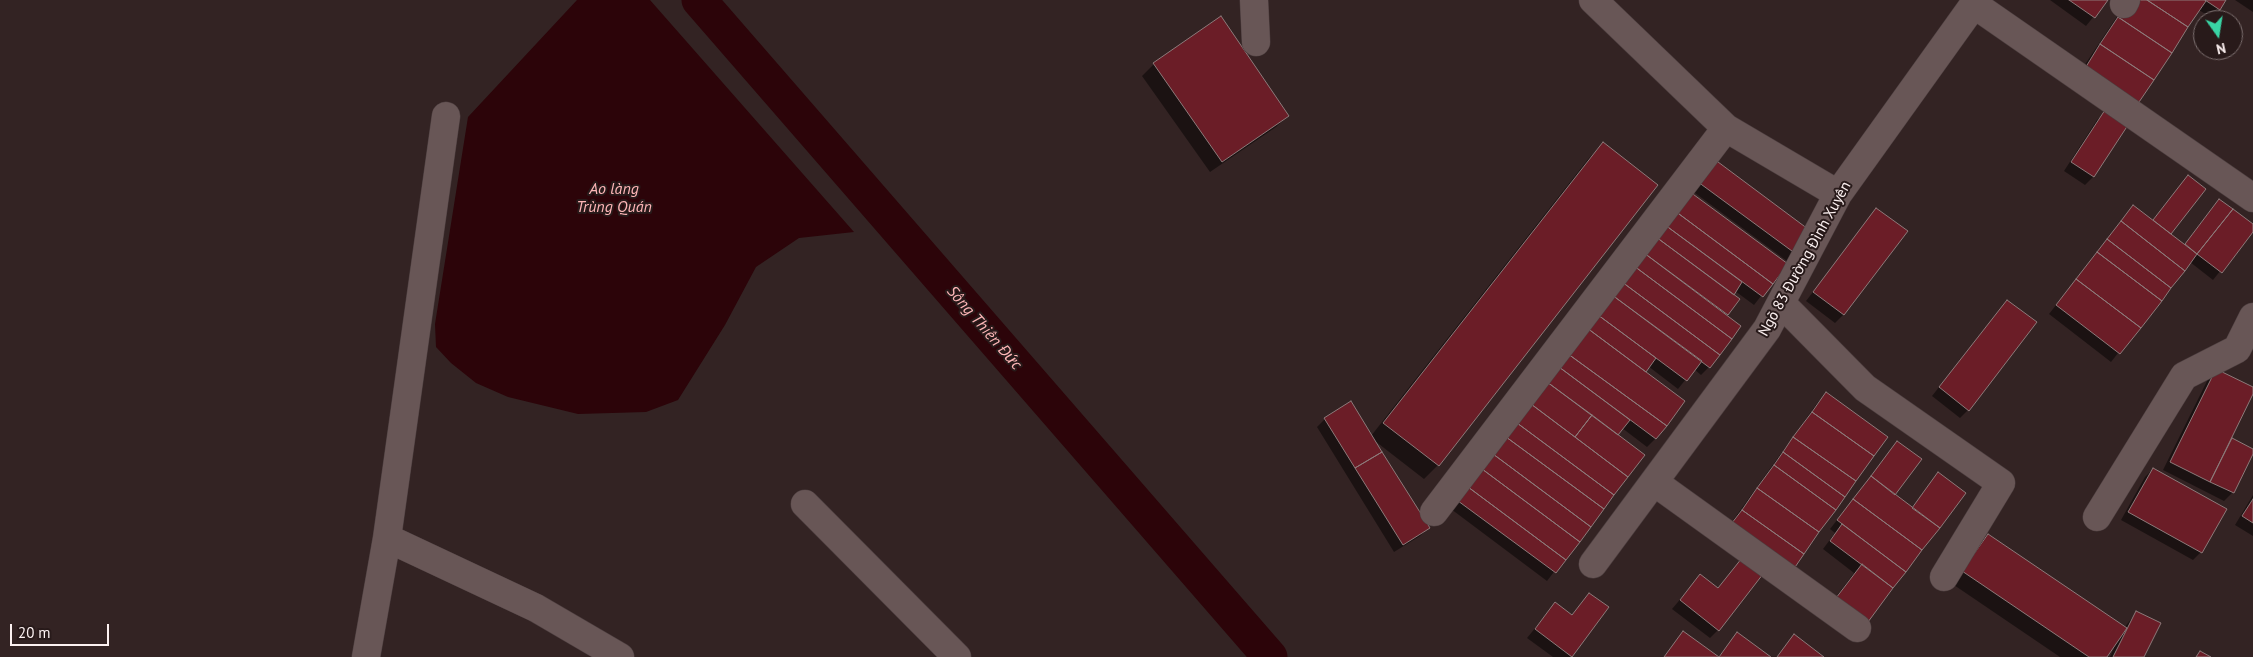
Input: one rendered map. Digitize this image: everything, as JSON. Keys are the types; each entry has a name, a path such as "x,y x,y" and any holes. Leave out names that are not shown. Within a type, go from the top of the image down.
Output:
{"street":[{"path":"1254,0 1256,42"},
{"path":"1593,0 1726,128 1838,194"},
{"path":"1976,2 2253,198"},
{"name":"Ngõ 83 Đường Đình Xuyên","path":"1594,564 1767,329 1838,194 1976,2"},
{"path":"366,657 387,538 446,116"},
{"path":"1434,512 1726,128"},
{"path":"1781,303 1865,388 2001,483 1944,577"},
{"path":"2097,517 2184,376 2245,353 2253,317"},
{"path":"1654,482 1857,628"},
{"path":"805,504 957,657"},
{"path":"387,538 536,608 620,657"}],"water":[{"name":"Ao làng Trùng Quán","path":"577,0 650,0 854,232 799,238 756,267 725,325 678,400 646,412 578,414 508,397 476,383 451,363 436,347 435,324 468,117"}],"building":[{"path":"2069,0 2108,0 2095,18"},
{"path":"2129,0 2147,0 2188,27 2172,53 2118,17"},
{"path":"2147,0 2205,0 2200,10 2193,10 2193,20 2188,27"},
{"path":"2205,0 2226,0 2220,10"},
{"path":"1221,16 1289,116 1222,162 1153,63"},
{"path":"2118,17 2172,53 2154,80 2100,44"},
{"path":"2100,44 2154,80 2137,105 2084,70"},
{"path":"2105,110 2128,125 2094,177 2071,162"},
{"path":"1603,142 1658,185 1439,466 1383,423"},
{"path":"1710,156 1812,232 1796,254 1694,179"},
{"path":"2188,175 2206,189 2171,234 2153,220"},
{"path":"1686,189 1788,264 1773,284 1671,208"},
{"path":"2219,199 2233,209 2197,254 2185,244"},
{"path":"2133,205 2197,254 2185,271 2121,221"},
{"path":"1671,208 1773,284 1763,297 1661,222"},
{"path":"1876,208 1908,231 1844,315 1813,292"},
{"path":"2233,209 2253,224 2253,232 2222,273 2197,254"},
{"path":"2121,221 2185,271 2171,288 2107,239"},
{"path":"1661,222 1742,282 1734,295 1652,234"},
{"path":"1652,234 1740,299 1728,315 1640,250"},
{"path":"2107,239 2171,288 2162,301 2097,252"},
{"path":"1640,250 1741,326 1732,339 1630,263"},
{"path":"2097,252 2162,301 2141,328 2076,279"},
{"path":"1630,263 1732,339 1720,355 1618,279"},
{"path":"1618,279 1720,355 1710,368 1608,292"},
{"path":"2076,279 2141,328 2120,354 2056,305"},
{"path":"1608,292 1702,361 1687,381 1594,312"},
{"path":"2007,300 2037,322 1969,411 1939,387"},
{"path":"1594,312 1656,358 1646,372 1583,325"},
{"path":"1583,325 1685,401 1667,426 1564,351"},
{"path":"1564,351 1667,426 1656,439 1555,364"},
{"path":"1555,364 1630,420 1618,435 1543,379"},
{"path":"2216,369 2253,387 2253,394 2210,482 2170,462"},
{"path":"1543,379 1592,415 1575,437 1527,401"},
{"path":"1826,392 1888,437 1874,456 1812,412"},
{"path":"1351,401 1382,452 1355,468 1324,418"},
{"path":"1527,401 1628,477 1614,495 1513,420"},
{"path":"1812,412 1874,456 1856,481 1793,437"},
{"path":"1592,415 1645,455 1628,477 1575,437"},
{"path":"1513,420 1614,495 1604,509 1502,434"},
{"path":"1502,434 1604,509 1591,527 1489,451"},
{"path":"1793,437 1856,481 1845,497 1783,452"},
{"path":"2232,438 2253,449 2253,454 2234,493 2210,482"},
{"path":"1897,441 1922,459 1895,495 1871,476"},
{"path":"1489,451 1591,527 1580,542 1478,466"},
{"path":"1382,452 1430,528 1403,545 1355,468"},
{"path":"1783,452 1845,497 1836,510 1774,465"},
{"path":"1774,465 1836,510 1819,532 1757,488"},
{"path":"1478,466 1580,542 1566,560 1464,484"},
{"path":"2153,468 2227,509 2202,553 2128,512"},
{"path":"1938,472 1966,493 1940,528 1912,508"},
{"path":"1871,476 1940,528 1922,550 1853,499"},
{"path":"1464,484 1566,560 1556,573 1454,498"},
{"path":"1757,488 1819,532 1804,554 1742,510"},
{"path":"1853,499 1922,550 1906,572 1837,520"},
{"path":"2253,499 2253,523 2242,516"},
{"path":"1742,510 1804,554 1791,573 1728,528"},
{"path":"1842,524 1906,572 1893,588 1830,541"},
{"path":"1988,534 2127,628 2107,657 2089,657 1962,571"},
{"path":"1742,558 1763,574 1719,631 1680,600 1700,574 1718,588"},
{"path":"1862,564 1893,588 1868,622 1836,598"},
{"path":"1589,593 1609,607 1572,657 1535,629 1555,602 1572,615"},
{"path":"2136,611 2161,623 2144,657 2113,657"},
{"path":"1683,631 1719,657 1664,657"},
{"path":"1737,632 1771,657 1719,657"},
{"path":"1794,634 1824,657 1777,657"},
{"path":"2200,651 2211,657 2196,657"}],"waterway":[{"name":"Sông Thiên Đức","path":"699,0 1270,657"}]}
